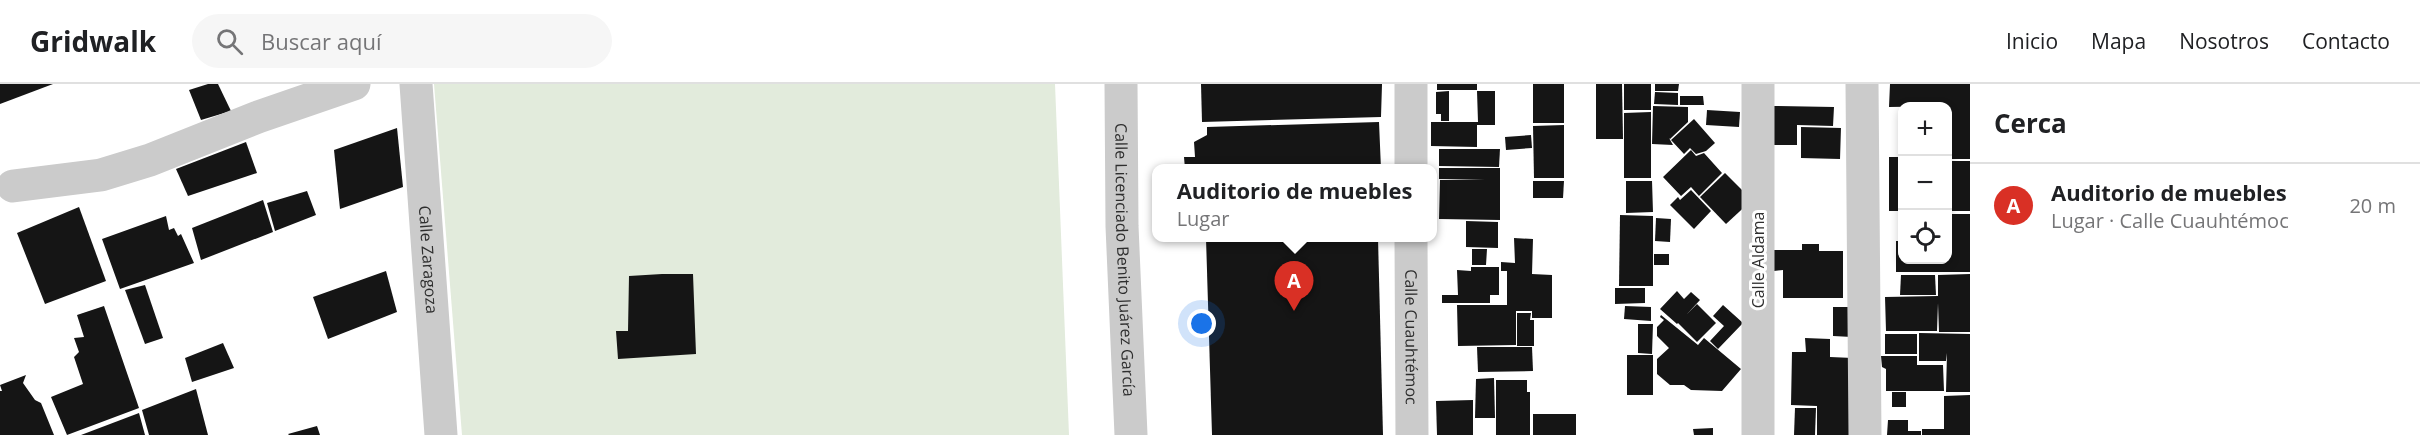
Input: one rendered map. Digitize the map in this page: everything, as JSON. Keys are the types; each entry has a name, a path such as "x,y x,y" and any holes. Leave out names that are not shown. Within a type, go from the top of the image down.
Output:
{"street":[{"path":"13,186 101,175 150,160 258,117 354,84"},
{"name":"Calle Zaragoza","path":"416,84 441,435"},
{"name":"Calle Licenciado Benito Juárez García","path":"1121,84 1122,226 1131,435"},
{"path":"1411,84 1411,164"},
{"name":"Calle Aldama","path":"1758,84 1758,435"},
{"path":"1862,84 1865,435"},
{"name":"Calle Cuauhtémoc","path":"1411,242 1412,435"}],"green space":[{"path":"434,84 1055,84 1069,435 462,435"}],"building":[{"path":"0,84 53,84 0,104"},
{"path":"208,84 218,84 231,111 201,120 189,90"},
{"path":"1201,84 1382,84 1381,117 1202,122"},
{"path":"1437,84 1477,84 1477,90 1437,90"},
{"path":"1533,84 1564,84 1564,123 1533,123"},
{"path":"1596,84 1622,84 1623,139 1596,139"},
{"path":"1624,84 1651,84 1651,110 1624,110"},
{"path":"1655,84 1679,84 1678,91 1655,91"},
{"path":"1890,84 1970,84 1970,159 1952,159 1952,102 1898,102 1898,107 1889,107"},
{"path":"1449,91 1449,121 1441,121 1441,114 1436,114 1436,92"},
{"path":"1477,91 1495,91 1495,125 1477,125 1477,147 1431,146 1431,122 1478,122"},
{"path":"1655,92 1678,93 1678,105 1654,104"},
{"path":"1680,96 1703,96 1704,105 1680,105"},
{"path":"1653,106 1688,107 1688,122 1669,138 1673,145 1652,144"},
{"path":"1773,106 1834,107 1833,126 1797,125 1797,145 1773,145"},
{"path":"1707,110 1740,112 1739,127 1706,125"},
{"path":"1651,112 1651,178 1624,178 1624,113"},
{"path":"1694,119 1715,143 1706,151 1696,154 1690,148 1684,154 1671,140"},
{"path":"1379,122 1381,164 1185,164 1184,157 1195,157 1194,142 1207,135 1207,127"},
{"path":"1564,125 1564,178 1534,178 1533,126"},
{"path":"1801,127 1841,128 1840,159 1801,158"},
{"path":"397,128 403,187 340,209 334,150"},
{"path":"1531,135 1532,148 1506,150 1505,137"},
{"path":"246,142 257,173 188,196 176,169"},
{"path":"1439,149 1500,149 1499,167 1439,166"},
{"path":"1691,150 1696,156 1704,153 1722,173 1699,196 1691,187 1681,196 1663,177"},
{"path":"1889,157 1898,157 1898,211 1889,211"},
{"path":"1952,161 1970,161 1970,211 1952,211"},
{"path":"1439,168 1500,168 1500,220 1439,219 1440,180 1485,180 1439,179"},
{"path":"1725,173 1752,200 1726,224 1700,197"},
{"path":"1533,181 1564,181 1563,198 1533,198"},
{"path":"1626,181 1652,181 1653,212 1626,213"},
{"path":"1691,190 1711,211 1694,229 1670,205 1678,197 1680,200"},
{"path":"307,191 316,215 275,231 267,203"},
{"path":"263,200 273,232 201,260 192,228"},
{"path":"79,207 106,281 45,304 17,233"},
{"path":"1952,214 1970,214 1970,272 1896,272 1896,241 1898,241 1898,264 1952,264"},
{"path":"1620,215 1653,216 1653,286 1619,286"},
{"path":"166,216 169,230 174,228 178,236 181,234 194,263 120,289 102,239"},
{"path":"1656,218 1671,219 1670,242 1655,241"},
{"path":"1466,221 1498,222 1498,248 1466,247"},
{"path":"1514,238 1533,239 1532,274 1552,275 1552,318 1532,318 1532,311 1516,311 1516,345 1458,346 1457,305 1507,305 1507,271 1501,271 1501,262 1515,263"},
{"path":"1206,242 1378,242 1383,435 1212,435"},
{"path":"1802,244 1819,244 1819,251 1843,251 1843,298 1783,298 1783,270 1774,271 1774,250 1802,250"},
{"path":"1472,249 1487,249 1486,265 1472,265"},
{"path":"1654,254 1669,254 1669,265 1654,265"},
{"path":"1471,267 1499,267 1499,295 1490,295 1490,303 1442,303 1442,295 1458,295 1457,270 1471,271"},
{"path":"386,271 397,312 328,339 313,297"},
{"path":"693,274 696,354 618,359 616,331 628,331 629,276"},
{"path":"1970,274 1970,332 1939,332 1938,303 1937,331 1886,331 1885,297 1938,296 1938,275"},
{"path":"1901,275 1935,275 1936,295 1900,295"},
{"path":"145,285 163,338 145,344 125,290"},
{"path":"1615,288 1645,288 1645,303 1615,304"},
{"path":"1677,291 1684,299 1691,292 1700,300 1687,314 1697,304 1716,323 1697,342 1660,309"},
{"path":"1723,305 1743,323 1718,349 1710,341 1724,326 1713,316"},
{"path":"104,306 139,408 67,435 51,397 83,384 74,357 79,352 74,338 84,337 77,315"},
{"path":"1625,306 1651,307 1651,321 1624,319"},
{"path":"1833,307 1853,307 1852,337 1833,336"},
{"path":"1517,313 1531,313 1530,320 1534,320 1534,346 1517,346"},
{"path":"1661,315 1698,345 1704,338 1741,369 1722,391 1691,390 1684,385 1670,385 1657,374 1657,359 1669,348 1657,336 1657,327 1664,320 1660,317"},
{"path":"1638,324 1653,324 1652,354 1638,353"},
{"path":"1919,333 1970,334 1970,392 1946,392 1947,353 1946,361 1919,361"},
{"path":"1885,334 1917,334 1917,354 1885,354"},
{"path":"1805,338 1830,339 1830,357 1853,358 1853,435 1817,435 1817,406 1791,405 1792,352 1806,352"},
{"path":"223,343 234,368 192,382 185,358"},
{"path":"1477,347 1532,347 1533,371 1478,372"},
{"path":"1627,355 1653,355 1653,395 1627,395"},
{"path":"1881,356 1917,356 1917,365 1943,365 1944,391 1886,391 1886,369 1882,367"},
{"path":"26,375 23,383 35,400 41,403 54,435 0,435 0,391 2,391 0,385"},
{"path":"1494,378 1495,418 1475,418 1476,379"},
{"path":"1496,380 1527,380 1527,392 1530,392 1530,435 1496,435"},
{"path":"196,389 208,435 149,435 142,410"},
{"path":"1892,392 1906,392 1906,407 1892,407"},
{"path":"1970,395 1970,435 1922,435 1922,429 1944,429 1944,396"},
{"path":"1473,400 1473,435 1437,435 1436,401"},
{"path":"1795,408 1816,408 1815,435 1794,435"},
{"path":"139,413 145,435 81,435"},
{"path":"1533,414 1576,414 1576,435 1533,435"},
{"path":"1888,420 1908,420 1908,431 1921,431 1921,435 1887,435"},
{"path":"317,426 320,435 288,434"},
{"path":"1713,428 1713,435 1694,435 1693,429"}],"place":[{"name":"Auditorio de muebles","path":"1294,311"}]}
